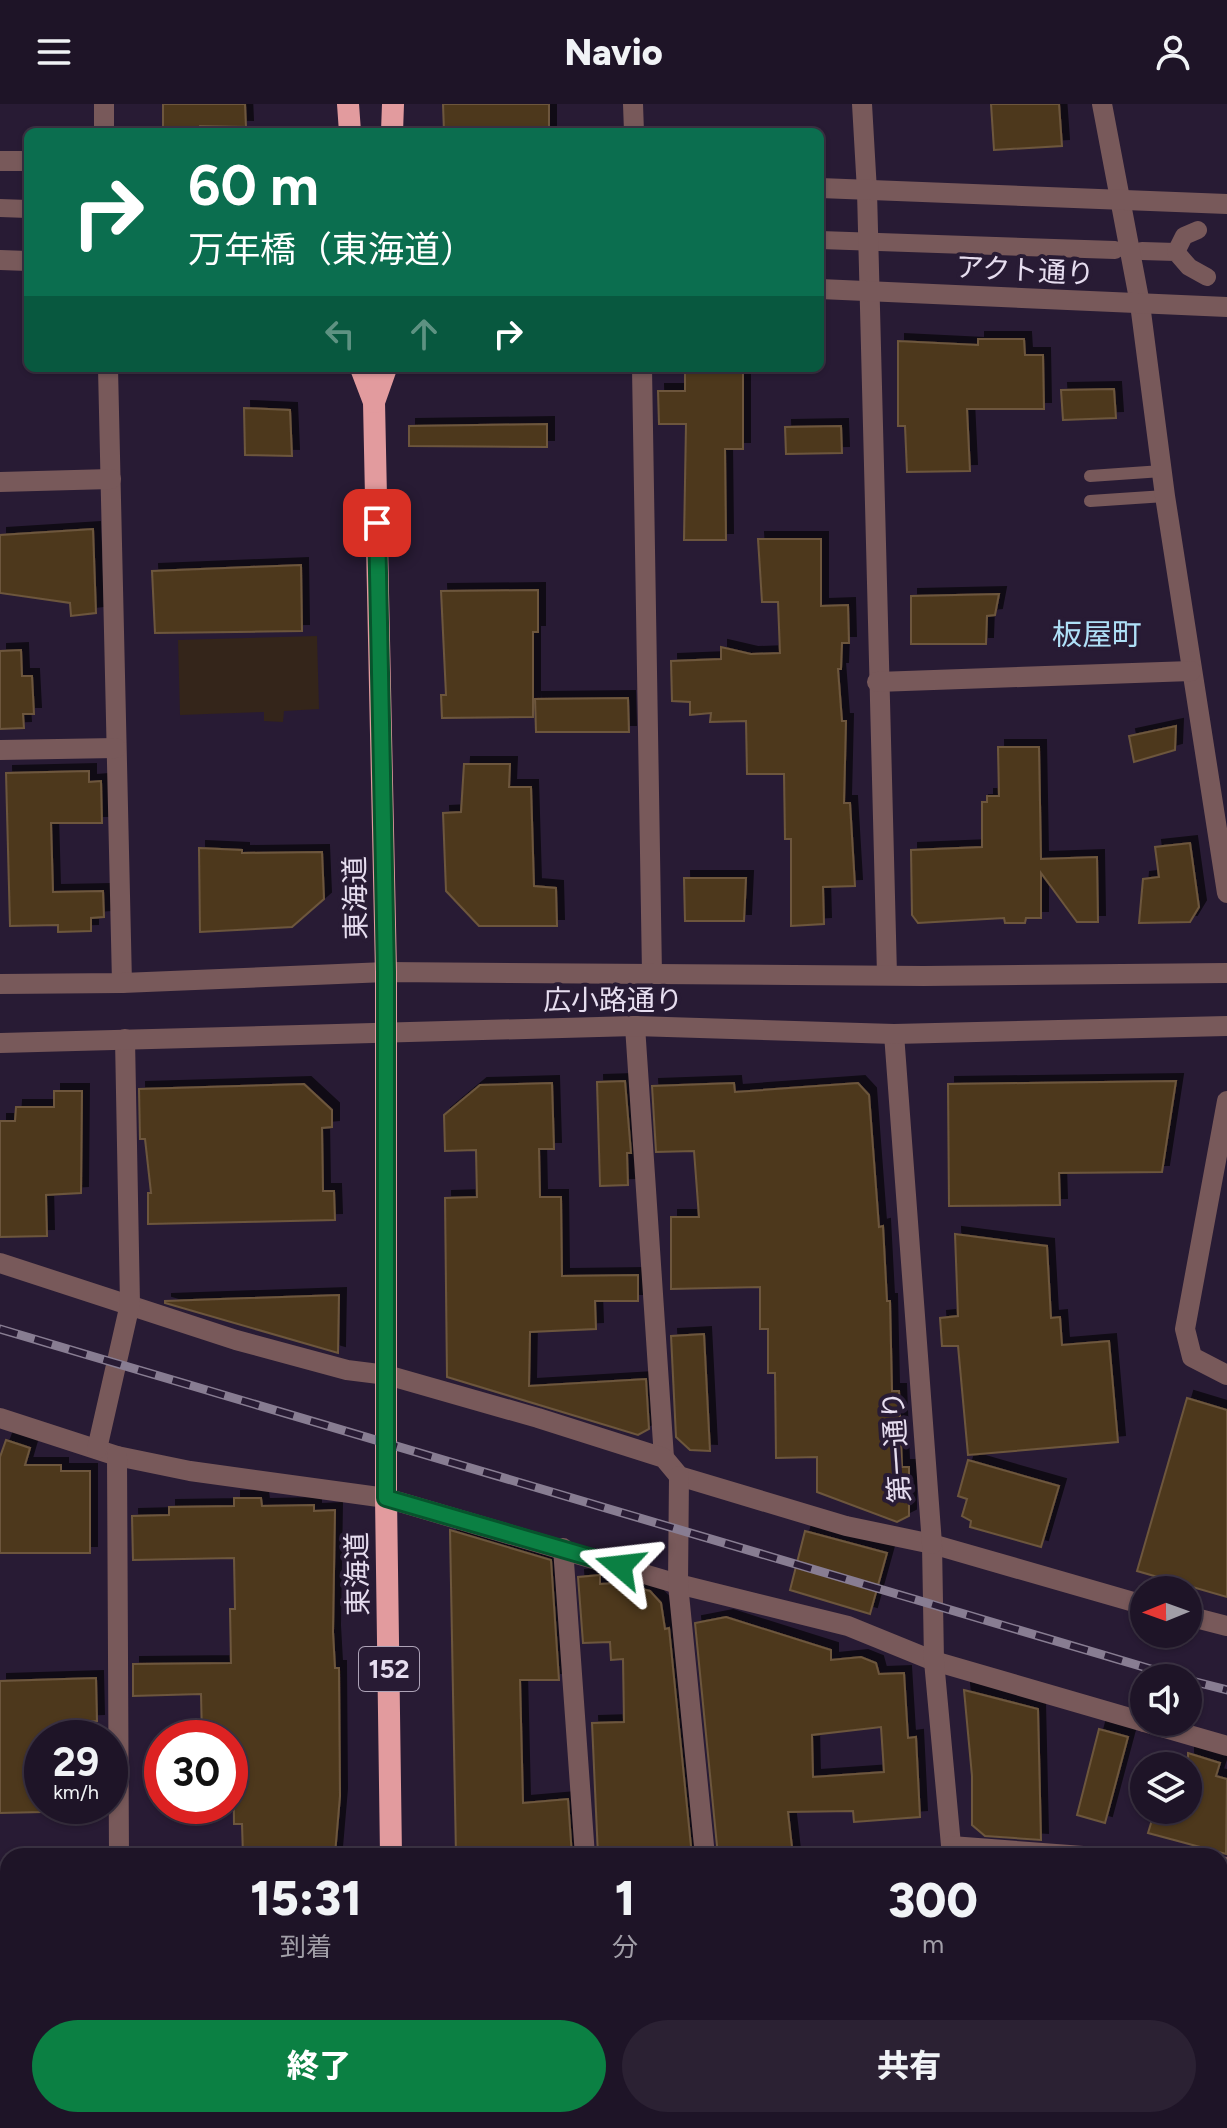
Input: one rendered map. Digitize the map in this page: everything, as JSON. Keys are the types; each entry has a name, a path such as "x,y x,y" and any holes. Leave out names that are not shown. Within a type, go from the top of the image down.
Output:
{"highway":[{"path":"392,128 393,104"},
{"name":"東海道","path":"363,372 374,402 386,972 387,1384"},
{"name":"東海道","path":"374,402 385,372"},
{"name":"152","path":"386,1490 387,1384"},
{"name":"東海道","path":"386,1490 391,1848"}],"street":[{"path":"104,104 104,128"},
{"path":"633,104 634,128"},
{"path":"862,104 867,191 877,682 887,975"},
{"path":"1102,104 1140,304 1165,496 1227,893"},
{"path":"0,161 24,161"},
{"path":"824,188 1227,204"},
{"path":"0,208 24,209"},
{"path":"1176,252 1184,236 1198,230"},
{"path":"824,240 1115,250"},
{"path":"1142,251 1176,252 1189,267 1207,277"},
{"path":"0,260 24,261"},
{"name":"アクト通り","path":"824,289 1227,307"},
{"path":"108,372 122,983"},
{"path":"642,372 652,974"},
{"path":"0,482 111,479"},
{"path":"877,682 1191,671"},
{"path":"0,750 116,748"},
{"name":"広小路通り","path":"0,984 122,983 386,972 887,975 1227,973"},
{"path":"635,1026 664,1458"},
{"name":"広小路通り","path":"0,1043 635,1026 894,1034 1227,1026"},
{"name":"第一通り","path":"894,1034 932,1544 934,1661 952,1848"},
{"path":"97,1449 130,1304 125,1039"},
{"path":"1227,1101 1185,1329 1192,1357 1227,1375"},
{"path":"0,1263 236,1340 664,1458 679,1476 846,1526 932,1544 1130,1601"},
{"path":"0,1418 117,1456 190,1471 386,1490 678,1584 848,1626 934,1661 1130,1718"},
{"path":"117,1456 119,1848"},
{"path":"679,1476 678,1584 704,1848"},
{"path":"563,1548 584,1848"},
{"path":"1202,1620 1227,1626"},
{"path":"1192,1736 1227,1746"}],"lane":[{"path":"1090,476 1162,471"},
{"path":"1090,501 1165,496"}],"shaded area":[{"path":"317,636 319,709 284,711 283,722 264,721 264,712 180,715 178,640"}],"building":[{"path":"163,104 245,104 246,127 163,128"},
{"path":"443,104 549,104 549,128 444,128"},
{"path":"991,104 1059,104 1062,146 994,150"},
{"path":"978,339 1024,339 1025,355 1043,355 1044,409 967,409 970,471 907,472 905,426 898,426 898,341 978,345"},
{"path":"685,372 743,372 743,449 725,449 726,540 684,540 686,424 659,424 658,391 685,391"},
{"path":"1114,389 1116,418 1063,420 1061,390"},
{"path":"244,408 290,410 292,456 245,455"},
{"path":"547,424 547,447 409,446 409,426"},
{"path":"841,426 842,453 786,454 785,427"},
{"path":"93,529 96,613 71,616 70,603 0,593 0,535"},
{"path":"758,539 821,539 821,606 848,605 849,643 842,643 841,669 838,669 842,721 846,721 844,803 850,803 855,886 823,887 824,924 791,926 791,839 785,839 784,774 747,774 746,721 710,722 711,713 690,715 690,702 672,701 671,661 721,659 721,647 751,654 780,653 778,602 762,602"},
{"path":"301,565 302,631 155,633 152,571"},
{"path":"538,590 538,632 533,632 533,717 442,718 441,695 446,695 441,591"},
{"path":"999,594 995,615 987,616 986,644 911,644 911,596"},
{"path":"21,650 22,676 32,676 34,714 23,714 24,728 0,729 0,651"},
{"path":"628,698 629,732 536,732 535,699"},
{"path":"1176,726 1175,750 1134,762 1129,736"},
{"path":"998,747 1039,747 1041,859 1097,857 1098,922 1077,922 1041,873 1041,918 1026,918 1025,923 1005,923 1004,918 918,923 912,915 911,850 982,847 982,802 987,802 987,796 999,796"},
{"path":"464,764 510,764 509,787 531,787 534,886 556,888 557,926 479,926 446,891 443,813 461,812"},
{"path":"89,771 89,782 101,781 102,823 51,823 53,892 103,891 104,917 91,918 91,931 58,932 58,925 10,926 6,773"},
{"path":"1190,843 1199,907 1190,922 1139,923 1143,879 1159,877 1155,847"},
{"path":"199,848 242,850 242,853 322,852 324,899 292,927 200,932"},
{"path":"684,878 746,878 744,921 685,921"},
{"path":"625,1081 631,1153 627,1153 628,1185 600,1186 597,1082"},
{"path":"1176,1081 1162,1172 1059,1173 1060,1205 949,1206 948,1084"},
{"path":"552,1083 554,1149 539,1149 540,1197 561,1197 562,1276 638,1275 638,1301 595,1301 596,1329 530,1332 529,1386 646,1379 649,1429 638,1435 447,1377 445,1198 477,1197 476,1150 445,1151 444,1115 480,1085"},
{"path":"734,1083 735,1092 858,1083 869,1095 879,1227 883,1226 887,1301 890,1301 892,1391 899,1391 902,1467 909,1467 909,1516 897,1522 817,1492 817,1457 776,1458 775,1373 768,1373 768,1329 760,1329 760,1287 671,1289 671,1217 699,1217 694,1151 656,1152 652,1086"},
{"path":"304,1084 332,1110 332,1127 322,1128 323,1191 334,1191 335,1220 148,1224 148,1193 151,1193 145,1139 140,1139 139,1089"},
{"path":"54,1091 82,1091 81,1193 46,1195 47,1236 0,1237 0,1121 15,1121 16,1107 54,1107"},
{"path":"955,1234 1047,1246 1051,1318 1060,1317 1062,1345 1109,1341 1118,1442 968,1455 958,1346 942,1346 940,1318 958,1316"},
{"path":"339,1295 338,1353 165,1303 165,1301"},
{"path":"704,1334 710,1451 690,1450 676,1437 671,1336"},
{"path":"1187,1398 1227,1410 1227,1597 1202,1590 1202,1576 1154,1576 1137,1571"},
{"path":"6,1440 30,1448 25,1465 61,1465 61,1471 90,1471 90,1553 0,1553 0,1457"},
{"path":"968,1460 1059,1486 1041,1547 970,1527 971,1521 962,1516 967,1499 958,1496"},
{"path":"234,1498 261,1498 262,1506 314,1505 314,1511 335,1510 333,1632 335,1668 339,1668 340,1796 336,1848 243,1848 242,1824 248,1824 248,1720 202,1720 201,1694 133,1696 133,1664 231,1663 230,1609 235,1609 234,1558 133,1560 132,1516 169,1515 169,1507 234,1506"},
{"path":"450,1530 551,1560 559,1680 520,1680 523,1803 568,1799 571,1848 456,1848"},
{"path":"805,1531 887,1553 870,1614 790,1590"},
{"path":"600,1575 600,1584 618,1583 650,1591 661,1603 665,1629 669,1628 691,1848 598,1848 592,1723 624,1722 623,1659 611,1660 610,1642 583,1643 578,1577"},
{"path":"726,1617 831,1650 831,1660 861,1657 876,1663 879,1674 904,1673 908,1738 916,1737 920,1817 854,1822 853,1811 788,1812 792,1848 717,1848 695,1623","holes":["881,1727 884,1772 813,1777 812,1735"]},
{"path":"96,1678 97,1720 24,1720 24,1812 0,1813 0,1681"},
{"path":"964,1690 1038,1709 1041,1840 985,1836 972,1825 972,1776"},
{"path":"1099,1729 1128,1737 1105,1823 1077,1815"},
{"path":"1202,1757 1220,1763 1216,1776 1227,1779 1226,1848 1204,1848 1148,1833 1151,1824 1202,1824"}],"railway":[{"path":"0,1329 1134,1664"},
{"path":"1202,1684 1227,1690"}],"district":[{"name":"板屋町","path":"1097,635"}],"route":[{"path":"377,523 386,972 386,1498 620,1566"}]}
